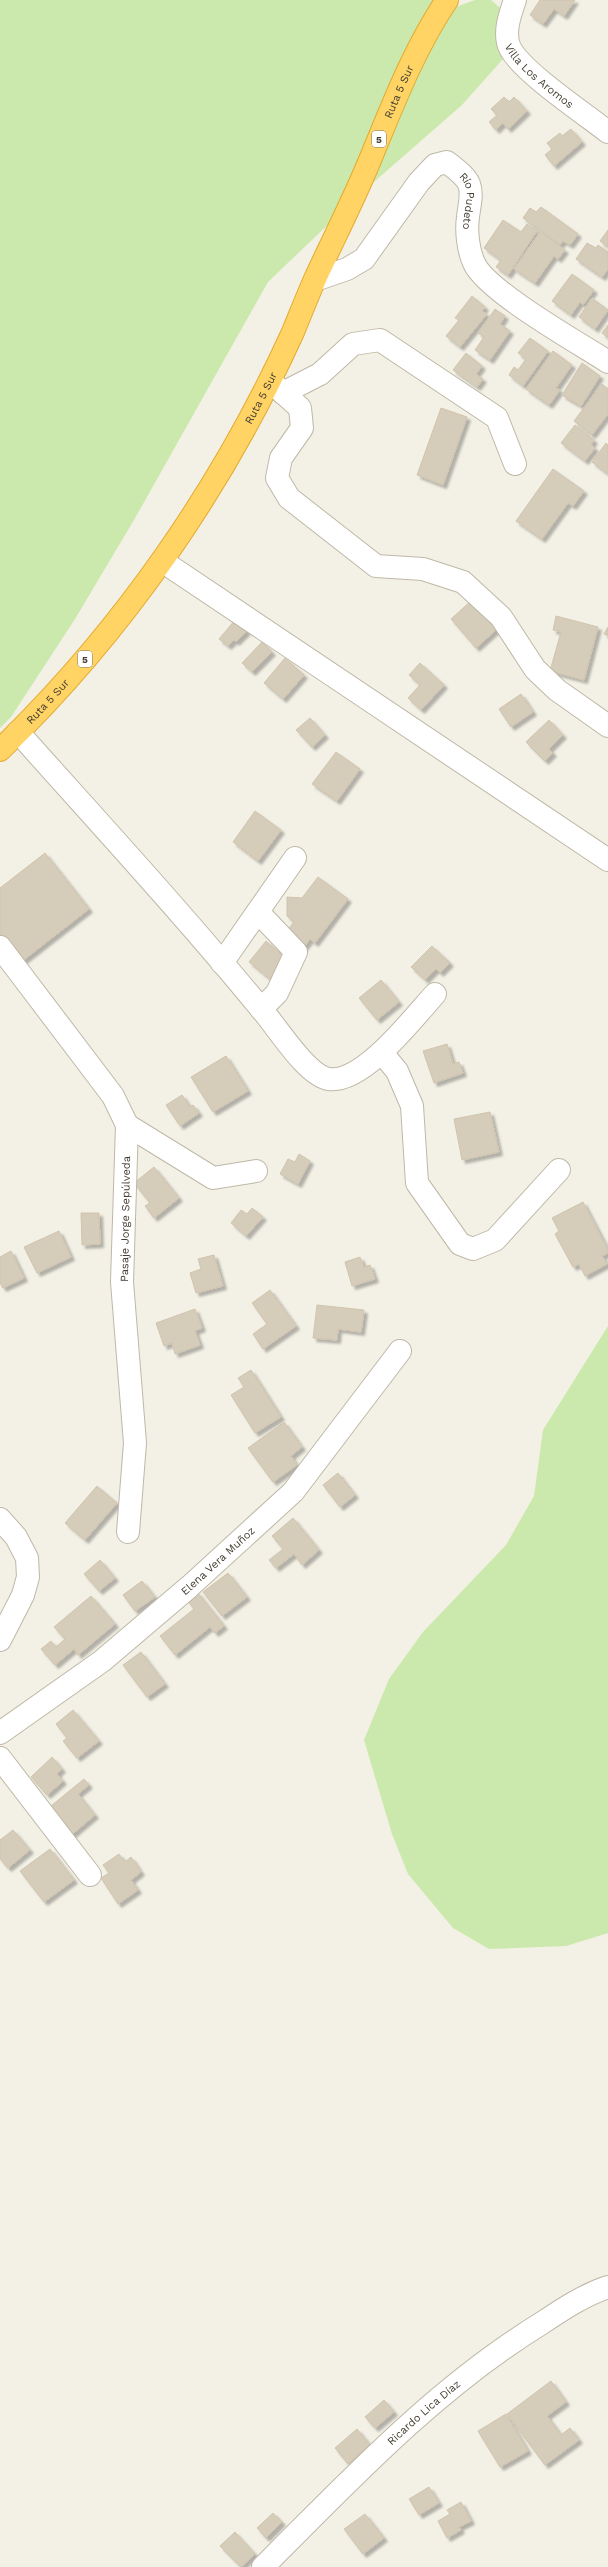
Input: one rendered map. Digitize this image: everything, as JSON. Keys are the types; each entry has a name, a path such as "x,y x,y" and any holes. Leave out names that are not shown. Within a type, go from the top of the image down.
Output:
{"highway":[{"name":"Ruta 5 Sur","path":"0,750 94,650 162,561 276,387 315,280 366,170 413,56 447,0"}],"street":[{"name":"Villa Los Aromos","path":"515,0 507,33 510,47 517,57 550,88 608,132"},
{"name":"Río Pudeto","path":"315,280 364,259 419,182 434,165 447,162 469,184 471,197 468,219 469,242 474,263 486,278 514,302 608,362"},
{"path":"276,387 320,374 353,344 380,340 497,418 515,464"},
{"path":"276,387 300,408 302,428 281,458 277,478 289,498 376,566 424,569 463,582 501,617 535,669 551,685 608,726"},
{"path":"162,561 608,860"},
{"path":"18,732 222,963 315,1074 322,1077 339,1079 349,1076 382,1053 435,994"},
{"path":"222,963 295,858"},
{"path":"258,912 296,952 277,993 261,1009"},
{"name":"Pasaje Jorge Sepúlveda","path":"0,947 113,1096 127,1125 122,1282 135,1443 128,1532"},
{"path":"382,1053 397,1071 412,1106 417,1183 460,1244 473,1249 494,1240 559,1170"},
{"path":"127,1125 213,1178 256,1171"},
{"name":"Elena Vera Muñoz","path":"0,1733 102,1661 188,1587 293,1492 400,1351"},
{"path":"0,1519 16,1537 27,1558 28,1577 23,1595 0,1640"},
{"path":"0,1758 90,1876"},
{"name":"Ricardo Lica Díaz","path":"263,2567 396,2434 505,2346 590,2293 608,2287"}],"green space":[{"path":"0,0 449,0 450,9 475,0 491,0 514,20 503,59 462,105 359,195 268,282 134,520 75,619 11,717 0,728"},
{"path":"608,1326 608,1933 566,1946 489,1949 453,1928 408,1874 392,1834 364,1740 389,1679 423,1632 506,1545 534,1496 543,1430"}],"building":[{"path":"540,0 575,0 564,16 554,9 543,24 530,15"},
{"path":"504,97 509,102 514,97 527,111 508,129 503,123 496,130 489,122 497,115 491,109"},
{"path":"571,129 582,142 554,166 545,155 552,149 547,143 560,133 562,136"},
{"path":"541,207 578,234 570,245 563,241 560,245 523,218 530,208 536,212"},
{"path":"503,220 521,232 527,224 537,231 508,275 496,267 501,260 484,248"},
{"path":"608,230 608,247 600,241"},
{"path":"540,232 565,250 558,259 554,256 535,283 514,269"},
{"path":"587,243 596,248 598,245 608,252 608,269 602,277 576,259"},
{"path":"572,274 594,290 583,305 580,302 571,315 552,301"},
{"path":"472,296 485,307 482,311 487,314 460,347 446,336 459,320 455,318"},
{"path":"592,298 608,310 595,329 579,317"},
{"path":"495,309 505,316 500,324 510,331 490,360 475,350 484,337 478,333"},
{"path":"608,325 608,338 602,333"},
{"path":"530,338 548,351 523,386 509,375 514,367 518,370 526,359 518,353"},
{"path":"553,351 572,365 556,388 560,390 549,405 526,389"},
{"path":"466,353 482,366 476,374 483,379 477,387 453,370"},
{"path":"582,363 600,376 581,406 562,395"},
{"path":"602,384 608,389 608,414 592,435 574,421"},
{"path":"441,408 467,417 443,485 417,475"},
{"path":"575,425 594,440 591,445 595,448 585,461 561,443"},
{"path":"606,443 608,445 608,474 592,462"},
{"path":"553,469 584,491 573,506 568,503 542,539 516,521"},
{"path":"472,600 497,629 476,648 451,619"},
{"path":"556,616 598,627 584,680 550,671 561,632 553,630"},
{"path":"235,620 247,631 236,642 234,640 228,646 219,639"},
{"path":"608,627 608,636 604,634"},
{"path":"262,642 272,652 252,672 242,663"},
{"path":"285,658 304,675 283,699 264,683"},
{"path":"420,663 444,685 421,710 408,698 420,685 409,675"},
{"path":"521,694 533,712 511,727 499,709"},
{"path":"310,718 325,735 312,747 296,730"},
{"path":"549,720 563,735 549,749 553,753 545,761 526,742"},
{"path":"336,752 360,769 337,801 312,784"},
{"path":"255,811 281,830 258,861 233,842"},
{"path":"45,853 89,909 16,966 0,945 0,888"},
{"path":"318,877 348,899 315,943 310,939 304,947 285,933 294,922 287,916 287,897 302,898"},
{"path":"266,941 287,959 270,979 249,962"},
{"path":"432,946 450,963 440,973 436,969 425,980 411,967"},
{"path":"381,980 399,1002 377,1020 359,998"},
{"path":"447,1044 453,1064 459,1062 463,1073 434,1083 423,1051"},
{"path":"226,1056 248,1091 213,1112 191,1077"},
{"path":"182,1095 190,1107 193,1105 199,1113 180,1126 166,1105"},
{"path":"490,1112 499,1152 462,1160 454,1119"},
{"path":"299,1154 310,1161 298,1184 280,1174 288,1159 295,1162"},
{"path":"154,1167 179,1198 154,1218 145,1206 150,1203 134,1183"},
{"path":"583,1202 608,1250 608,1253 602,1256 607,1264 585,1276 579,1264 573,1267 555,1234 559,1231 552,1218"},
{"path":"252,1208 263,1217 246,1236 231,1223 241,1210 247,1214"},
{"path":"81,1213 99,1213 100,1244 82,1245"},
{"path":"59,1231 71,1257 37,1273 24,1247"},
{"path":"11,1251 24,1278 3,1288 0,1283 0,1257"},
{"path":"214,1255 223,1286 196,1293 190,1273 201,1269 198,1259"},
{"path":"360,1257 364,1267 370,1265 375,1279 352,1286 345,1262"},
{"path":"270,1290 296,1326 263,1349 253,1334 267,1324 252,1303"},
{"path":"317,1305 364,1310 361,1332 338,1329 337,1340 313,1338"},
{"path":"195,1309 202,1328 195,1331 200,1345 175,1354 172,1343 164,1346 156,1323"},
{"path":"251,1370 281,1417 255,1433 231,1395 244,1387 238,1378"},
{"path":"284,1422 302,1447 291,1456 297,1465 273,1482 248,1448"},
{"path":"338,1473 355,1495 340,1507 323,1485"},
{"path":"97,1486 117,1503 85,1540 65,1523"},
{"path":"293,1518 319,1550 302,1565 294,1554 276,1568 269,1560 283,1549 272,1536"},
{"path":"100,1560 115,1578 99,1591 84,1574"},
{"path":"228,1573 247,1597 222,1616 203,1592"},
{"path":"142,1581 155,1597 135,1611 123,1595"},
{"path":"197,1592 224,1626 215,1633 210,1627 175,1655 160,1636 194,1609 187,1600"},
{"path":"91,1596 115,1624 78,1655 74,1649 55,1665 41,1649 51,1641 56,1647 65,1639 54,1627"},
{"path":"141,1652 165,1684 147,1697 123,1665"},
{"path":"73,1710 99,1741 77,1758 63,1741 67,1738 56,1724"},
{"path":"52,1757 62,1769 57,1774 63,1781 47,1795 31,1777"},
{"path":"84,1779 89,1785 78,1794 95,1815 69,1837 46,1810"},
{"path":"13,1830 30,1850 8,1868 0,1859 0,1840"},
{"path":"50,1849 74,1880 44,1902 20,1871"},
{"path":"119,1854 125,1862 131,1857 141,1872 131,1880 138,1890 118,1904 101,1878 109,1873 103,1865"},
{"path":"551,2381 566,2402 547,2416 561,2435 570,2428 579,2440 545,2465 507,2414"},
{"path":"384,2400 394,2412 375,2428 365,2417"},
{"path":"506,2414 528,2451 500,2467 478,2431"},
{"path":"357,2429 370,2445 348,2464 335,2448"},
{"path":"429,2487 439,2503 419,2515 409,2499"},
{"path":"461,2502 471,2521 459,2527 461,2530 447,2538 438,2521 450,2514 447,2510"},
{"path":"273,2513 282,2522 266,2538 257,2528"},
{"path":"365,2514 384,2538 363,2554 344,2529"},
{"path":"235,2532 255,2554 241,2567 220,2546"}]}
